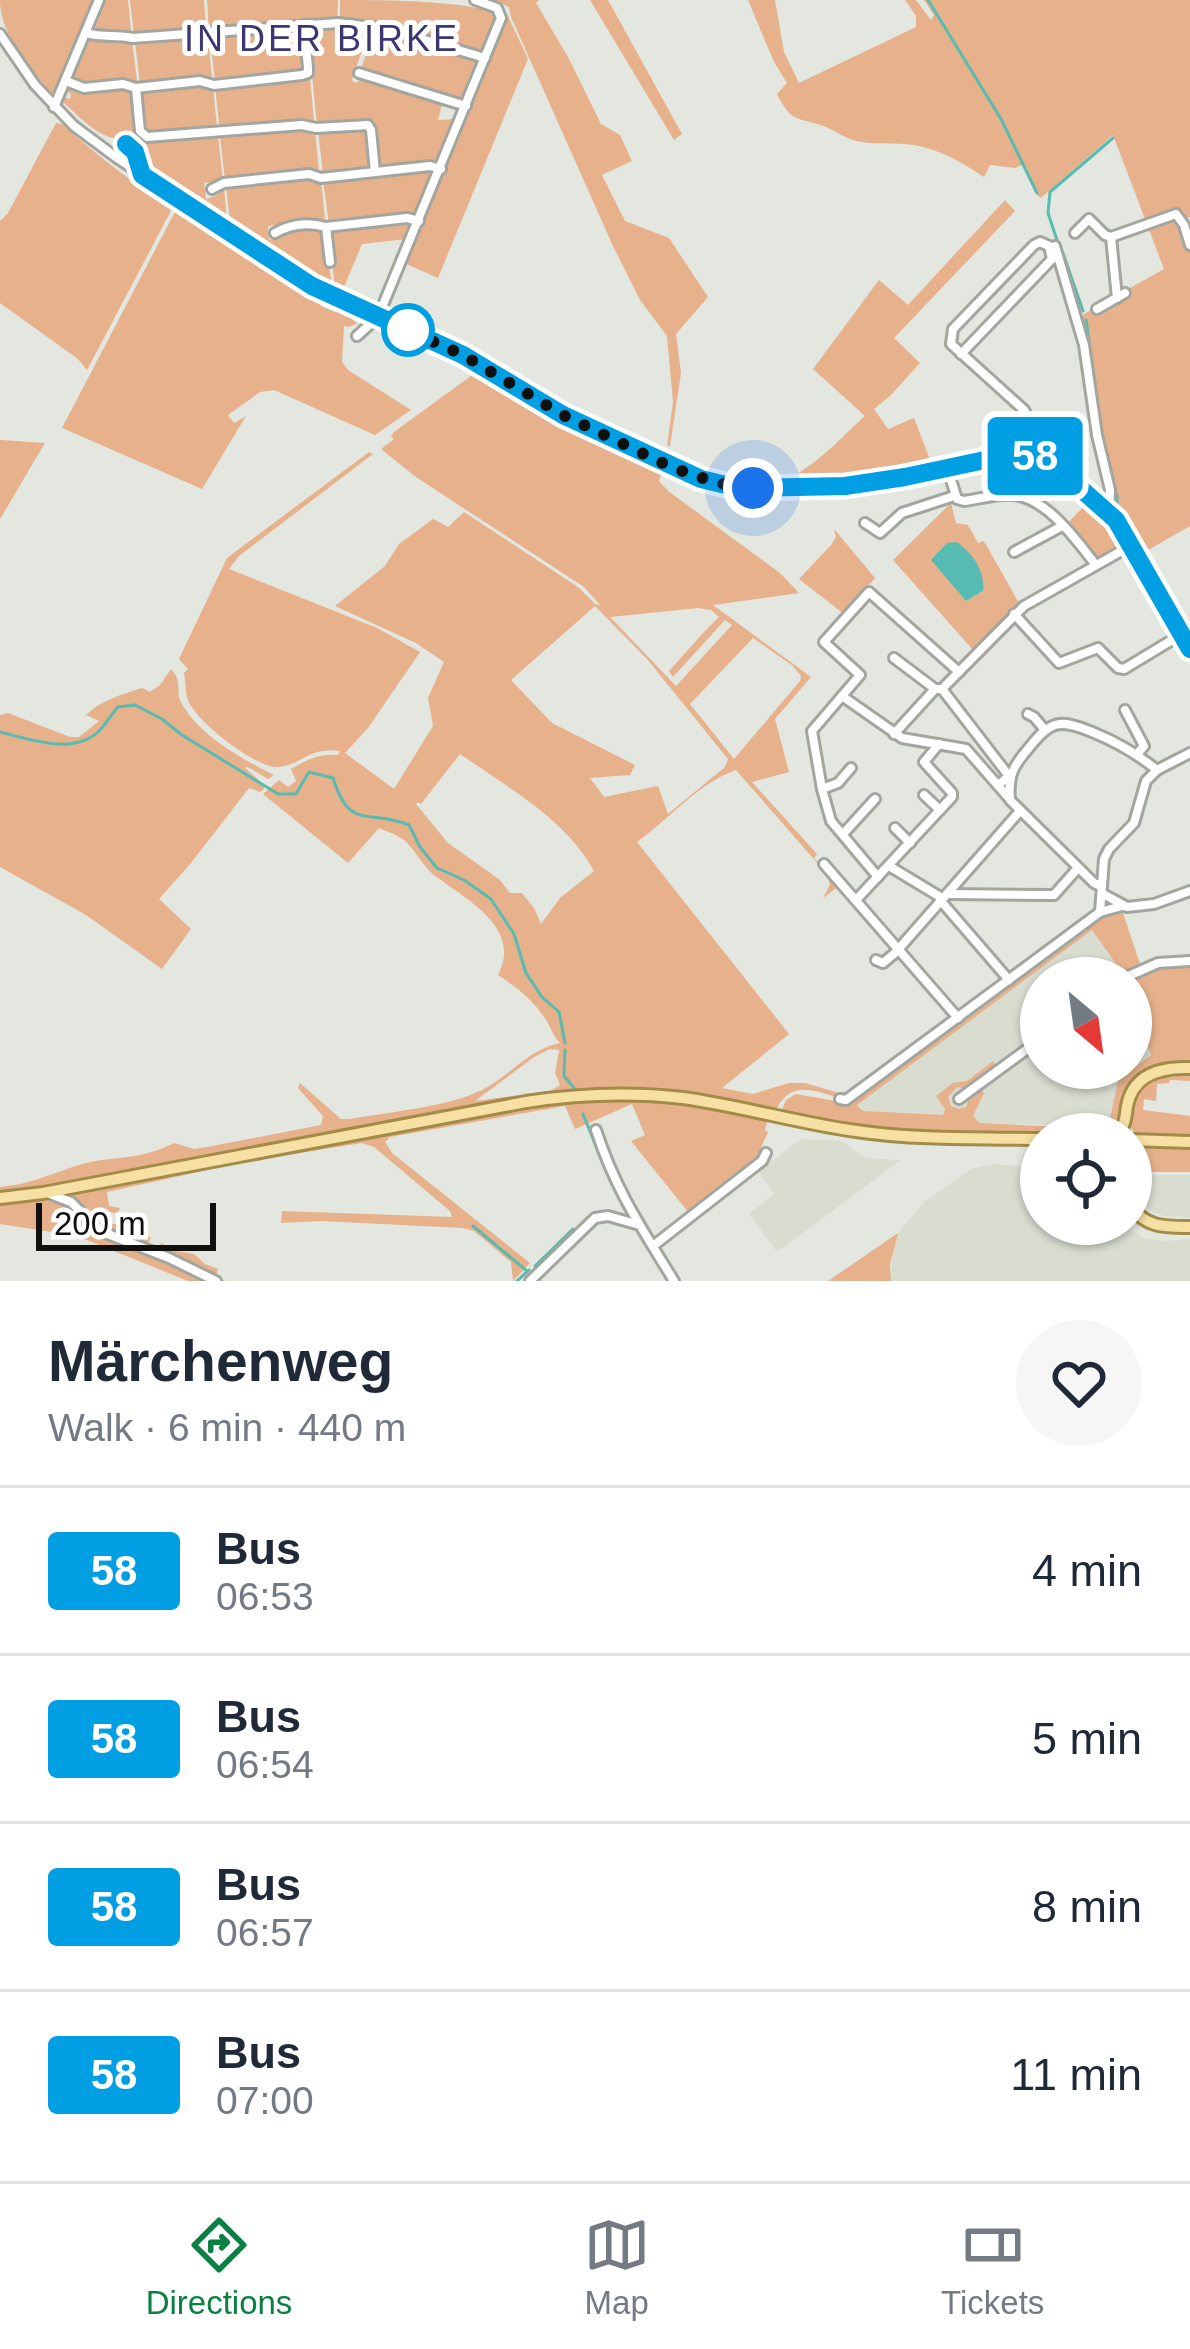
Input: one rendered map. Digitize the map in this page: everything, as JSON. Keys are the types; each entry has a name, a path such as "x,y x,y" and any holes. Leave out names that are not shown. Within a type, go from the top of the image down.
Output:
{"main road":[{"path":"1126,1113 1131,1092 1145,1076 1164,1068 1190,1067"},
{"path":"0,1198 504,1106 591,1095 687,1099 885,1135 1020,1138"},
{"path":"1152,1142 1190,1142"},
{"path":"1152,1225 1190,1227"}],"street":[{"path":"54,107 99,0"},
{"path":"357,337 378,316 501,18 497,8 475,0"},
{"path":"86,33 133,38 338,23 372,26 485,58"},
{"path":"66,81 84,88 123,84 136,88 214,85 308,73 304,25"},
{"path":"0,34 54,107 104,149 245,244 312,286 463,355 583,425 671,467 717,483 812,488 869,483 1013,454 1054,465 1109,514 1132,545 1190,650"},
{"path":"359,73 467,106"},
{"path":"136,88 143,136 368,124 375,172"},
{"path":"212,189 224,183 310,174 321,178 430,166 441,169"},
{"path":"1075,233 1089,219 1112,237 1176,214 1187,224 1190,245"},
{"path":"275,233 287,226 419,221"},
{"path":"326,226 330,262"},
{"path":"1097,309 1121,295 1112,237"},
{"path":"1037,457 1027,414 951,344 953,328 1034,244 1044,242 1055,253 1084,346 1096,435 1110,490 1109,514"},
{"path":"962,354 1055,253"},
{"path":"947,467 954,496"},
{"path":"865,524 880,533 902,513 954,496 964,501 1018,496 1062,526 1096,565"},
{"path":"1014,552 1062,526"},
{"path":"894,734 1014,614 1132,545"},
{"path":"878,877 830,817 822,789 811,735 814,726 860,675 824,643 868,592 958,672"},
{"path":"1014,614 1060,663 1098,648 1124,669 1185,637"},
{"path":"894,658 939,689 1009,776 1010,800"},
{"path":"842,696 894,734 966,749 1020,811 1122,907"},
{"path":"1125,710 1144,746 1137,754"},
{"path":"1028,714 1045,730"},
{"path":"998,785 1045,730 1060,724 1075,723 1117,741 1157,770"},
{"path":"856,900 952,793 924,762 939,745"},
{"path":"1100,912 1102,868 1109,848 1134,823 1144,785 1157,770 1190,753"},
{"path":"822,789 838,783 851,768"},
{"path":"923,795 940,809"},
{"path":"842,834 875,799"},
{"path":"876,960 883,963 895,953 1020,811"},
{"path":"895,828 910,843"},
{"path":"824,864 958,1018"},
{"path":"889,866 942,897 1009,980"},
{"path":"942,897 1054,895 1078,868"},
{"path":"840,1100 1100,912 1154,904 1190,892"},
{"path":"1152,966 1190,961"},
{"path":"959,1099 1020,1054"},
{"path":"596,1130 637,1224 674,1281"},
{"path":"652,1246 762,1161 766,1153"},
{"path":"81,1186 86,1214"},
{"path":"43,1193 62,1196 100,1231 215,1281"},
{"path":"530,1281 595,1218 608,1216 637,1224"},
{"path":"538,1273 548,1281"}],"shaded area":[{"path":"0,0 95,0 53,95 11,39"},
{"path":"106,0 128,0 131,31 94,31"},
{"path":"130,0 204,0 206,27 134,36"},
{"path":"207,0 338,0 337,20 209,32"},
{"path":"340,0 447,4 496,15 480,53 393,28 340,20"},
{"path":"494,0 539,0 536,3 601,124 620,135 632,161 602,175 625,221 669,238 708,297 676,334 681,373 670,446 673,402 667,336 640,300 613,246 509,7"},
{"path":"590,0 608,0 682,134 674,140"},
{"path":"748,0 775,0 784,52 799,83 916,27 916,16 905,0 916,0 931,20 934,15 924,0 1190,0 1190,217 1180,223 1190,252 1190,526 1143,553 1114,513 1081,324 1084,314 1164,269 1113,135 1041,198 1022,165 990,165 984,177 923,147 852,140 786,110 777,94 787,83"},
{"path":"508,16 528,59 438,278 404,263"},
{"path":"323,26 369,30 352,80 355,83 366,78 443,101 438,120 458,119 438,163 380,168 370,122 317,126 308,33"},
{"path":"374,29 475,57 479,61 463,100 368,74 362,66"},
{"path":"301,30 304,71 215,81 210,37"},
{"path":"195,34 196,39 208,38 212,78 140,85 135,41"},
{"path":"91,37 132,41 137,81 86,86 73,79"},
{"path":"310,77 314,121 220,132 215,86"},
{"path":"200,83 201,88 213,87 217,127 144,131 140,90"},
{"path":"69,87 77,92 125,87 134,93 139,133 117,139 97,131 61,100 70,99"},
{"path":"56,123 173,207 87,370 0,303 0,221"},
{"path":"364,127 369,170 323,175 318,130"},
{"path":"303,128 304,132 315,131 319,171 225,180 220,136"},
{"path":"206,133 207,137 218,136 223,181 204,183 206,199 224,187 227,221 150,167 145,139"},
{"path":"429,169 435,174 416,215 329,224 323,180"},
{"path":"308,177 309,181 321,180 325,219 268,226 269,240 290,229 313,226 314,231 324,230 332,285 230,222 226,186"},
{"path":"1005,200 1015,211 894,338 920,363 874,409 888,429 914,418 932,465 871,478 763,482 717,478 668,458 752,480 785,478 816,461 865,416 813,369 879,280 908,305"},
{"path":"176,210 319,297 321,306 335,312 346,310 357,324 344,326 342,362 411,410 375,435 274,390 260,392 228,415 234,423 246,416 202,489 62,428"},
{"path":"405,221 412,225 407,239 362,244 344,287 335,286 328,229"},
{"path":"475,373 570,433 662,472 659,481 668,491 780,573 799,593 713,605 811,677 775,719 789,772 752,782 817,854 814,858 839,886 823,898 830,884 826,873 736,770 697,792 637,842 789,1034 722,1088 753,1094 805,1083 839,1093 844,1099 805,1090 789,1094 776,1110 770,1110 768,1132 753,1165 689,1213 631,1141 645,1135 632,1104 575,1129 565,1106 390,1137 385,1142 392,1153 530,1263 513,1281 511,1262 474,1231 463,1228 281,1223 282,1211 452,1217 374,1147 362,1143 243,1162 107,1192 109,1206 120,1208 117,1214 104,1210 94,1214 103,1227 107,1221 124,1223 151,1238 148,1243 160,1249 161,1243 194,1254 218,1269 216,1276 225,1281 188,1281 77,1236 0,1224 0,1187 82,1164 150,1153 174,1143 194,1149 321,1125 323,1116 298,1088 300,1083 341,1119 350,1119 466,1097 538,1051 560,1043 535,1005 498,975 503,943 488,916 430,872 404,840 379,828 348,863 263,794 279,780 288,787 296,781 291,769 340,751 320,751 286,766 267,765 214,731 187,697 184,673 188,669 179,659 227,558 369,452 373,454 239,556 229,569 377,628 420,652 345,753 394,789 433,726 428,698 444,662 416,643 335,606 385,566 399,544 433,519 448,527 464,512 600,605 584,587 381,449 394,439 394,432","holes":["595,606 647,659 728,759 725,767 668,814 658,786 604,797 590,778 630,775 635,765 552,723 511,680","698,608 719,617 669,671 673,677 725,620 732,625 676,686 610,617","753,638 801,676 734,759 690,704","460,754 552,820 594,871 560,898 541,924 522,893 510,893 500,880 448,843 418,802","559,1050 555,1073 560,1085 550,1091 475,1101 534,1057"]},
{"path":"0,440 45,443 0,519"},
{"path":"1043,465 1110,522 1125,544 1104,557 1091,553 1080,535 1066,525 1085,505 1037,469"},
{"path":"951,503 956,523 968,525 978,543 984,541 1020,605 974,651 893,560","holes":["957,542 983,591 966,601 932,560"]},
{"path":"834,529 875,578 844,614 799,579 832,544"},
{"path":"171,669 182,704 200,727 235,754 274,775 268,779 245,768 264,789 249,788 159,899 191,929 162,969 86,915 0,867 0,715 8,713 79,737 99,721 86,715 92,710 142,688 150,692"},
{"path":"1122,910 1138,957 1111,957 1092,930 1056,957 1045,957 1102,915"},
{"path":"1093,926 1114,957 1051,957"},
{"path":"1190,965 1190,1063 1152,1070 1152,971"},
{"path":"1020,975 1020,984 857,1105 863,1111 943,1115 945,1109 936,1096 993,1061 996,1065 965,1089 957,1087 948,1097 951,1106 966,1107 970,1095 980,1088 984,1093 973,1116 980,1123 1020,1125 1020,1134 877,1130 781,1112 786,1100 796,1094 847,1103"},
{"path":"1020,980 1020,1089 1122,1089 1116,1113 1020,1113 1020,1124 867,1119 852,1104"},
{"path":"1162,1075 1190,1076 1190,1081 1157,1084 1156,1101 1144,1099 1143,1110 1190,1116 1190,1137 1152,1135 1152,1113 1130,1113 1135,1097 1142,1089 1152,1089 1152,1081"},
{"path":"1116,1089 1128,1089 1121,1113 1111,1113"},
{"path":"801,1139 842,1141 865,1158 901,1160 777,1252 749,1214 774,1194 758,1171"},
{"path":"1152,1146 1190,1147 1190,1172 1152,1172"},
{"path":"992,1164 1020,1166 1020,1245 1152,1245 1152,1239 1190,1239 1190,1281 891,1281 898,1233 924,1202 971,1169"},
{"path":"1152,1175 1190,1175 1190,1217 1153,1212"},
{"path":"898,1233 891,1281 828,1281"}],"water":[{"path":"957,542 982,577 983,591 966,601 931,560 947,543"}],"waterway":[{"path":"928,0 1001,119 1037,193"},
{"path":"65,111 90,133"},
{"path":"59,117 63,121"},
{"path":"1058,243 1048,213 1050,192 1113,138"},
{"path":"146,172 223,224"},
{"path":"261,249 326,288"},
{"path":"1063,253 1083,311"},
{"path":"342,289 374,304"},
{"path":"389,312 469,351 567,411 661,456"},
{"path":"1086,320 1101,429"},
{"path":"446,351 462,360"},
{"path":"483,372 507,386"},
{"path":"513,390 661,466"},
{"path":"1102,434 1117,513"},
{"path":"959,459 1029,450"},
{"path":"668,458 740,480 862,479"},
{"path":"960,469 1012,459 1037,463"},
{"path":"939,464 951,461"},
{"path":"897,474 931,466"},
{"path":"813,493 887,486 939,474"},
{"path":"871,478 887,475"},
{"path":"0,732 51,744 77,743 99,731 118,707 135,705 278,794 296,794 309,772 333,778 353,812 409,825 437,868 491,899 514,934 526,973 559,1012 565,1043"},
{"path":"565,1050 564,1076 574,1088"},
{"path":"583,1114 629,1217"},
{"path":"473,1226 527,1271"},
{"path":"535,1266 573,1229"},
{"path":"657,1262 669,1281"},
{"path":"517,1281 529,1270"}],"bus line":[{"name":"58","path":"126,144 135,152 142,175 312,286 429,338 563,415 701,479 734,487 812,488 905,477 1013,454 1046,460 1116,520 1190,649"}],"district":[{"name":"IN DER BIRKE","path":"322,38"}],"route":[{"path":"408,330 401,327 463,355 563,415 671,467 701,479 753,488"}]}
